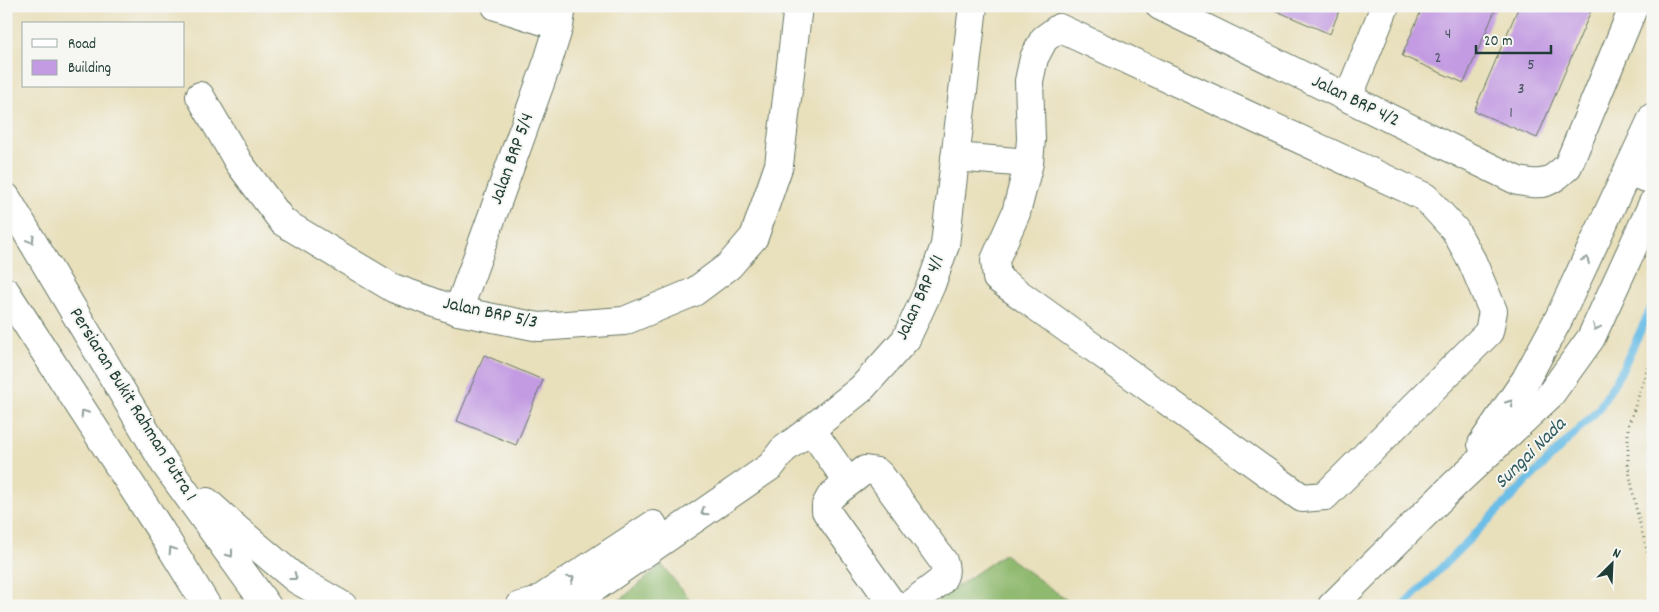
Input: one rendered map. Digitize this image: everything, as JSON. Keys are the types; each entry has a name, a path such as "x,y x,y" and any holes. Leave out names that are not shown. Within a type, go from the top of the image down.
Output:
{"street":[{"path":"496,6 560,16"},
{"name":"Jalan BRP 5/3","path":"200,96 239,163 283,222 393,288 458,311 539,327 624,320 694,292 729,266 754,236 779,165 798,6"},
{"name":"Jalan BRP 4/1","path":"568,606 771,466 782,450 861,389 906,339 931,285 945,245 973,6"},
{"name":"Jalan BRP 4/2","path":"1160,6 1518,181 1537,185 1553,179 1568,166 1634,6"},
{"path":"1348,98 1385,6"},
{"name":"Jalan BRP 5/4","path":"458,311 548,61 560,16"},
{"path":"1059,28 1426,197 1455,230 1472,261 1493,311 1489,332 1325,496 1302,498 997,278 995,260 1016,213 1029,163 1031,130 1029,82 1034,58 1044,39 1059,28"},
{"path":"1453,486 1526,379 1641,176 1653,116"},
{"path":"955,157 1029,163"},
{"name":"Persiaran Bukit Rahman Putra 1","path":"6,197 165,464 267,606"},
{"path":"1332,606 1453,486 1550,395 1591,338 1653,203"},
{"path":"6,292 159,528 207,606"},
{"path":"811,429 848,482"},
{"name":"Jalan BRP 4/1","path":"529,604 760,454 782,450"},
{"path":"165,464 239,532 296,579 343,606"},
{"path":"898,606 890,601 826,511 826,506 831,496 865,470 877,472 943,561 945,567 944,578 908,606"}],"path":[{"path":"1653,353 1628,427 1628,465 1636,508 1653,573"}],"green space":[{"path":"1004,554 1075,606 929,606"},
{"path":"662,565 695,606 613,606"}],"building":[{"path":"1265,6 1341,6 1330,34"},
{"path":"1423,6 1497,6 1464,83 1402,56"},
{"path":"1519,6 1593,6 1537,138 1474,111"},
{"path":"484,355 543,380 516,445 457,421"}],"waterway":[{"name":"Sungai Nada","path":"1403,606 1598,410 1621,372 1653,304"}]}
